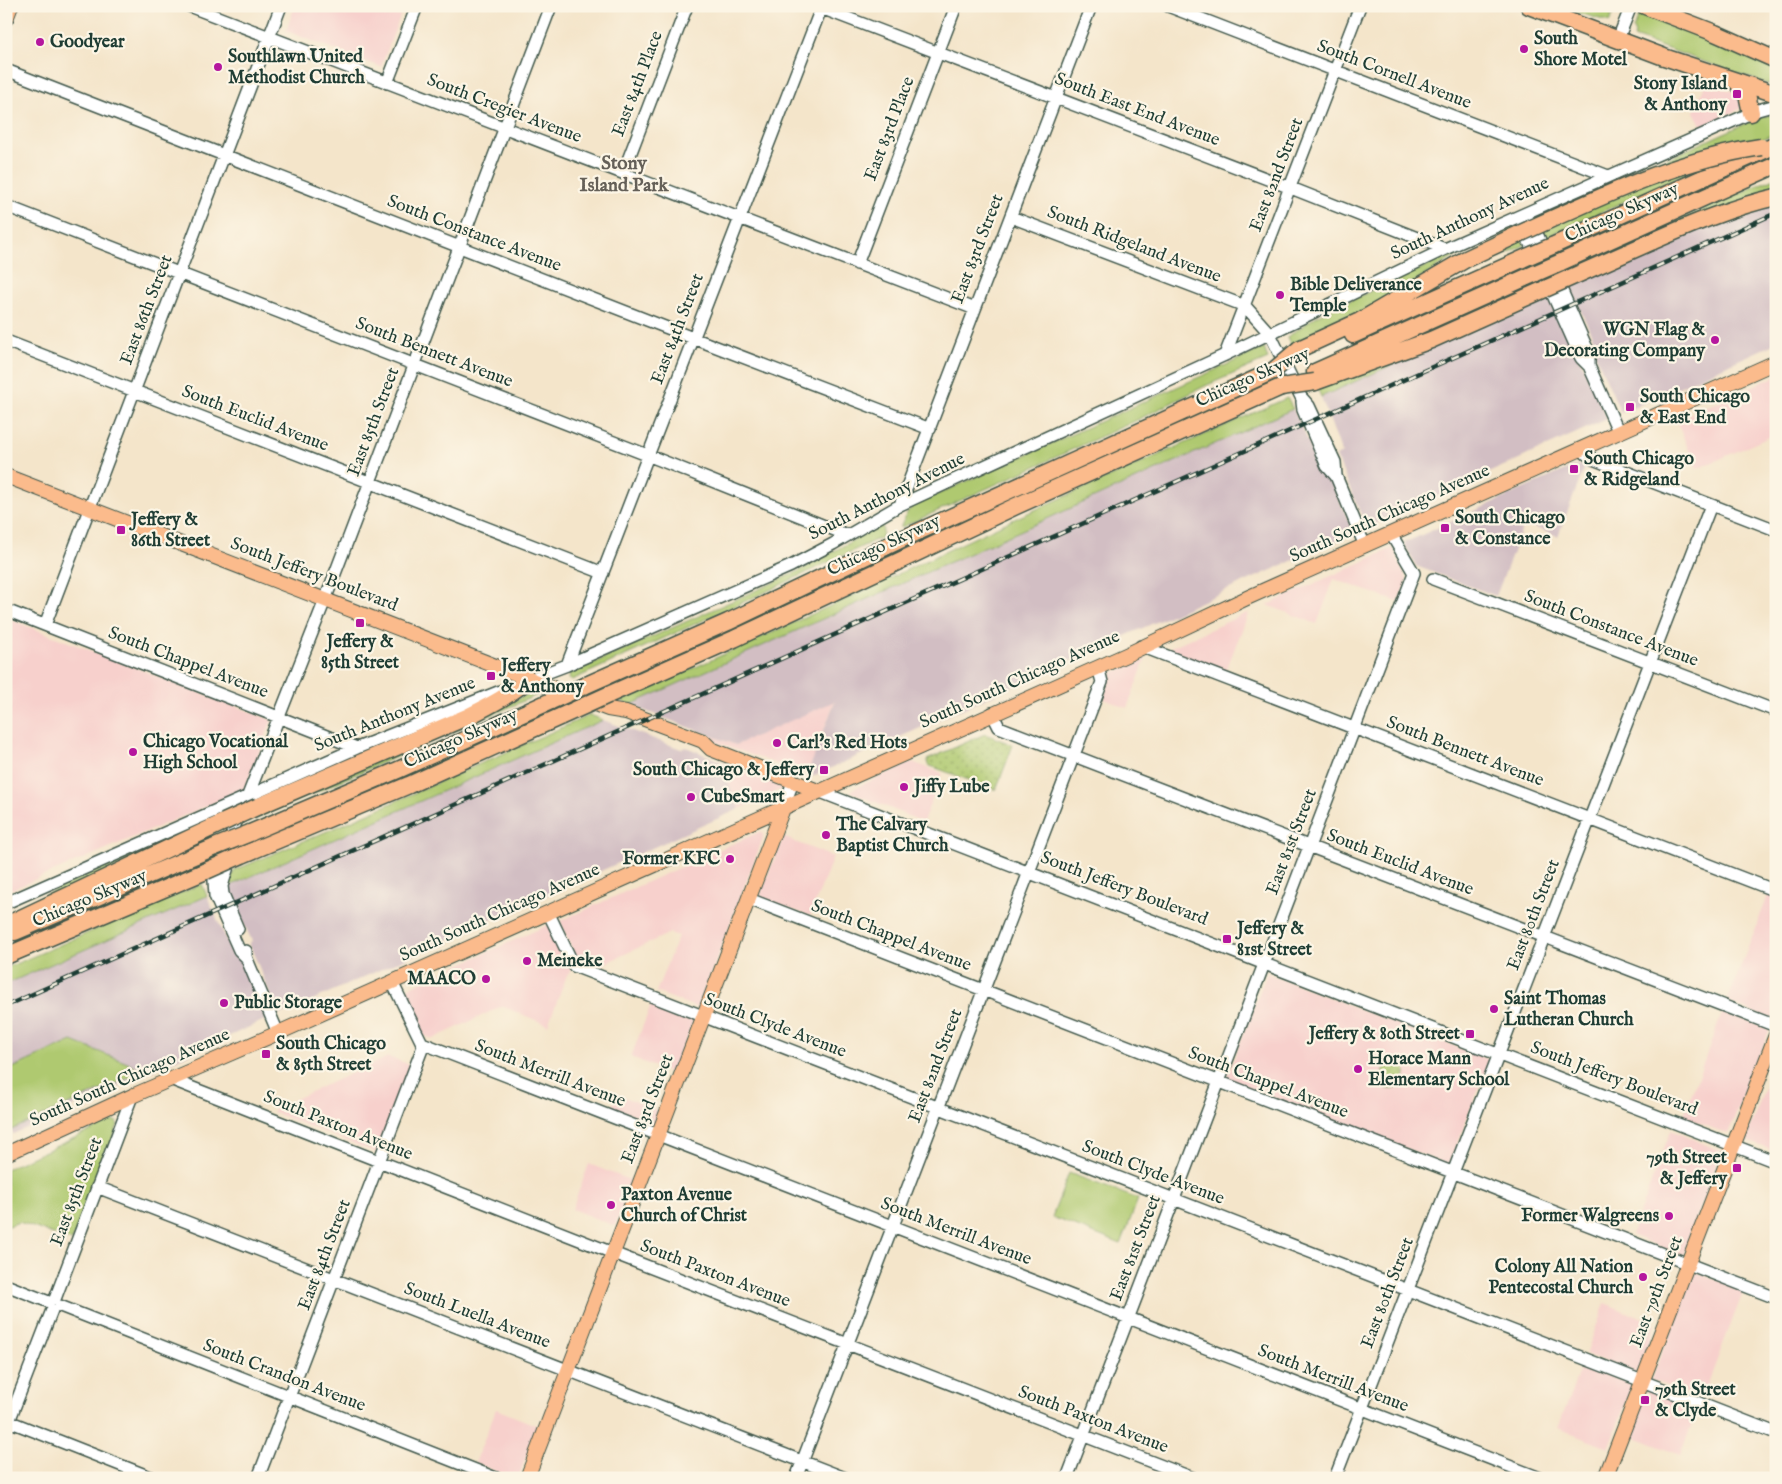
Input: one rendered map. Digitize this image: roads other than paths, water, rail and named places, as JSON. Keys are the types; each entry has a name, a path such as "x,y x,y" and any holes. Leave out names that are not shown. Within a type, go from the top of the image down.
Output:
{"highway":[{"path":"1528,6 1737,82 1776,94"},
{"path":"1645,6 1715,33 1776,60"},
{"path":"1737,82 1747,94 1751,113"},
{"path":"1301,353 1466,259 1626,186 1668,170 1721,154 1776,144"},
{"name":"Chicago Skyway","path":"6,936 398,770 728,622 902,539 1273,370 1301,353 1552,246 1776,144"},
{"name":"Chicago Skyway","path":"6,956 408,785 575,710 608,702 1016,506 1281,387 1313,378 1536,273 1776,165"},
{"path":"1313,378 1431,340 1692,224 1736,208 1776,197"},
{"path":"6,925 224,822 254,800 475,713 513,693 529,679"}],"main road":[{"path":"6,19 11,6"},
{"name":"South South Chicago Avenue","path":"6,1154 1776,362"},
{"name":"South Jeffery Boulevard","path":"6,476 529,679 608,702 622,720 699,749 711,749 818,791"},
{"name":"East 83rd Street","path":"527,1478 784,806"},
{"name":"East 79th Street","path":"1605,1478 1776,1035"}],"street":[{"name":"South Cregier Avenue","path":"189,6 975,309"},
{"name":"East 86th Street","path":"45,625 281,6"},
{"path":"388,83 417,6"},
{"name":"East 85th Street","path":"278,1033 246,957 246,947 223,894 222,886 251,802 254,800 279,717 551,6"},
{"name":"East 84th Place","path":"622,173 686,6"},
{"name":"East 83rd Place","path":"857,264 956,6"},
{"name":"East 83rd Street","path":"900,505 1091,6"},
{"name":"South Cornell Avenue","path":"1168,6 1608,176"},
{"name":"East 82nd Street","path":"1225,355 1246,306 1360,6"},
{"path":"1618,39 1631,6"},
{"name":"South East End Avenue","path":"820,7 1445,248"},
{"name":"East 84th Street","path":"567,665 820,7"},
{"name":"South Constance Avenue","path":"6,70 930,429"},
{"name":"South Anthony Avenue","path":"6,903 254,800 357,748 567,665 791,566 900,505 1270,334 1445,248 1751,113 1776,105"},
{"name":"South Bennett Avenue","path":"6,206 648,455 847,536"},
{"path":"1522,214 1531,220 1589,353 1589,366 1619,433"},
{"name":"South Ridgeland Avenue","path":"1011,217 1246,306"},
{"path":"1246,306 1270,334 1301,397 1302,410 1327,466 1336,476 1365,546"},
{"name":"South Euclid Avenue","path":"6,341 603,573"},
{"path":"1581,450 1593,459 1776,530"},
{"name":"East 80th Street","path":"1335,1478 1711,504"},
{"name":"East 81st Street","path":"1067,1478 1414,573 1391,534"},
{"name":"South Constance Avenue","path":"1433,579 1776,712"},
{"name":"South Chappel Avenue","path":"6,610 357,748"},
{"name":"South Bennett Avenue","path":"1141,646 1776,891"},
{"name":"East 82nd Street","path":"796,1478 1102,682 1098,667"},
{"name":"South Euclid Avenue","path":"992,713 999,727 1776,1026"},
{"name":"East 83rd Street","path":"784,806 794,782"},
{"name":"South Jeffery Boulevard","path":"818,791 1776,1162"},
{"name":"South Chappel Avenue","path":"749,899 1776,1298"},
{"name":"South Clyde Avenue","path":"548,912 574,966 1776,1433"},
{"path":"392,982 424,1044"},
{"name":"East 84th Street","path":"258,1478 424,1044"},
{"name":"South Merrill Avenue","path":"424,1044 1540,1478"},
{"name":"South Paxton Avenue","path":"170,1079 1193,1478"},
{"name":"East 85th Street","path":"7,1424 132,1096"},
{"name":"South Luella Avenue","path":"97,1187 844,1478"},
{"name":"South Crandon Avenue","path":"6,1285 496,1478"},
{"path":"7,1424 153,1478"}],"railway":[{"path":"6,1006 1776,213"}],"place":[{"name":"Goodyear","path":"40,42"},
{"name":"South Shore Motel","path":"1524,49"},
{"name":"Southlawn United Methodist Church","path":"218,67"},
{"name":"Stony Island & Anthony","path":"1737,94"},
{"name":"Bible Deliverance Temple","path":"1280,295"},
{"name":"WGN Flag & Decorating Company","path":"1715,340"},
{"name":"South Chicago & East End","path":"1630,407"},
{"name":"South Chicago & Ridgeland","path":"1574,469"},
{"name":"South Chicago & Constance","path":"1445,528"},
{"name":"Jeffery & 86th Street","path":"121,530"},
{"name":"Jeffery & 85th Street","path":"360,623"},
{"name":"Jeffery & Anthony","path":"491,676"},
{"name":"Carl's Red Hots","path":"777,743"},
{"name":"Chicago Vocational High School","path":"133,752"},
{"name":"South Chicago & Jeffery","path":"824,770"},
{"name":"Jiffy Lube","path":"904,787"},
{"name":"CubeSmart","path":"691,797"},
{"name":"The Calvary Baptist Church","path":"826,835"},
{"name":"Former KFC","path":"730,859"},
{"name":"Jeffery & 81st Street","path":"1227,939"},
{"name":"Meineke","path":"527,961"},
{"name":"MAACO","path":"486,979"},
{"name":"Public Storage","path":"224,1003"},
{"name":"Saint Thomas Lutheran Church","path":"1494,1009"},
{"name":"Jeffery & 80th Street","path":"1470,1034"},
{"name":"South Chicago & 85th Street","path":"266,1054"},
{"name":"Horace Mann Elementary School","path":"1358,1069"},
{"name":"79th Street & Jeffery","path":"1737,1168"},
{"name":"Paxton Avenue Church of Christ","path":"611,1205"},
{"name":"Former Walgreens","path":"1669,1216"},
{"name":"Colony All Nation Pentecostal Church","path":"1643,1277"},
{"name":"79th Street & Clyde","path":"1645,1400"}],"district":[{"name":"Stony Island Park","path":"624,175"}]}
